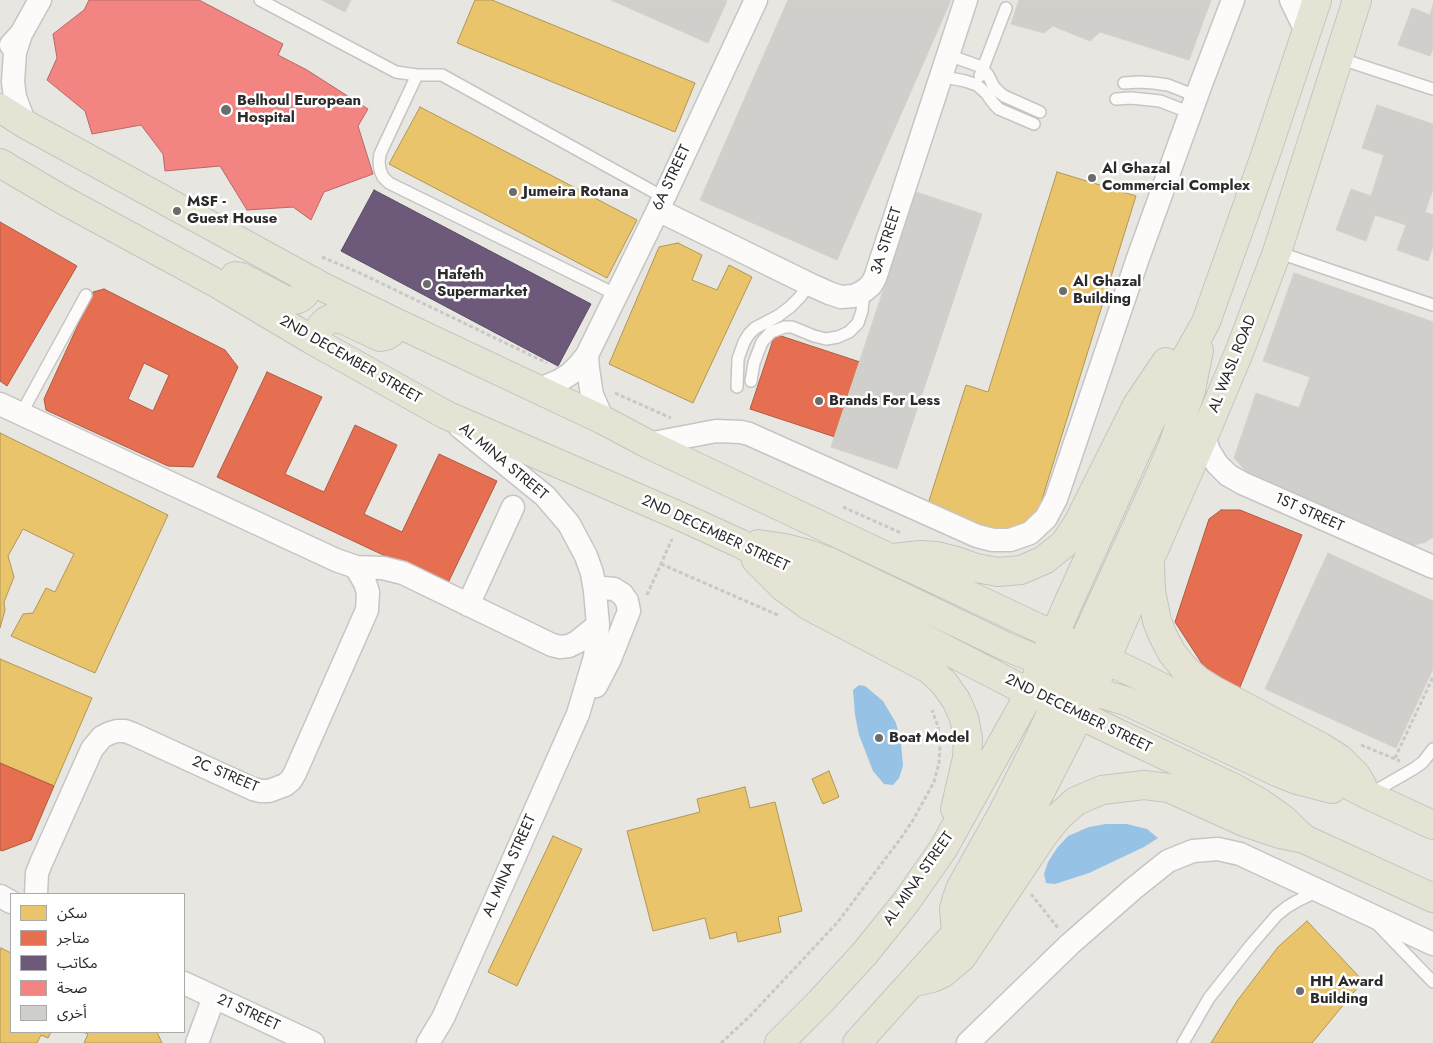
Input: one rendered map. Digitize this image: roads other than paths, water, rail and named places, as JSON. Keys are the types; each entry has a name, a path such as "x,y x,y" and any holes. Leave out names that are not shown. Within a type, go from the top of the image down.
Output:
{"main road":[{"path":"956,933 954,909 961,887 1003,812 1070,681 1093,621 1173,445 1191,390 1206,322 1265,156 1317,0"},
{"name":"AL WASL ROAD","path":"1106,660 1240,350 1277,252 1357,0"},
{"path":"0,108 25,124 316,269 398,323 602,420 648,444 1054,635"},
{"name":"2ND DECEMBER STREET","path":"0,163 218,284 312,340 446,415 739,543 1030,693"},
{"path":"218,284 226,278 241,277 282,299 290,301 304,295 316,269"},
{"path":"312,340 322,325 332,318 344,320 380,337 392,332 398,323"},
{"path":"890,558 937,556 976,568 998,572 1021,570 1044,560 1064,544 1078,523 1125,426 1150,384 1180,345 1206,322"},
{"path":"857,1043 956,933 1002,862 1042,790 1070,681 1054,635 1150,422 1206,322"},
{"path":"739,543 785,548 830,562 1007,647 1070,681 1126,701 1277,772 1339,791 1375,791"},
{"path":"739,543 771,576 796,597 809,606 929,669 944,683 956,700 964,718 968,738 968,758 943,849"},
{"path":"1150,560 1151,591 1157,621 1162,636 1184,668 1199,681 1216,691 1340,759 1356,776 1375,791"},
{"path":"1007,647 1021,650 1033,644 1035,637 1033,630 1020,618"},
{"path":"1093,621 1093,635 1097,640 1109,641 1118,633"},
{"path":"1030,693 1070,681 1106,660 1375,791 1433,825"},
{"name":"2ND DECEMBER STREET","path":"1070,681 1113,731 1234,788 1259,802 1304,839 1433,898"},
{"name":"AL MINA STREET","path":"779,1043 865,953 906,902 943,849 1030,693"},
{"path":"1113,731 1101,720 1102,707 1107,703 1126,701"},
{"path":"1012,726 1026,714 1031,712 1036,714 1041,717 1043,722 1040,739"},
{"path":"911,983 932,978 954,966 970,947 1043,836 1058,817 1076,801 1102,790 1144,785 1168,788 1244,822 1280,834 1304,839"}],"street":[{"path":"0,54 15,42 21,34 40,0"},
{"name":"3A STREET","path":"660,203 809,284 841,297 854,296 864,291 875,278 966,0"},
{"path":"648,444 724,431 749,434 977,536 993,540 1010,540 1030,532 1046,518 1056,500 1138,258 1193,104 1233,0"},
{"path":"1291,0 1306,32"},
{"name":"6A STREET","path":"602,420 592,395 580,378 587,355 660,203 752,1"},
{"path":"21,34 15,52 13,82 25,124"},
{"path":"537,390 558,381 580,378"},
{"path":"0,404 336,560 356,567 383,568 403,573 552,646 569,646 598,625"},
{"name":"AL MINA STREET","path":"435,1043 443,1018 578,714 595,657 598,625 592,573 586,556 569,524 544,496 446,415"},
{"name":"1ST STREET","path":"1204,436 1209,451 1217,464 1228,475 1242,483 1433,568"},
{"path":"468,605 513,507"},
{"name":"2C STREET","path":"36,893 37,873 88,758 102,737 110,733 125,731 133,734 261,791 277,789 291,780 367,610 368,592 356,567"},
{"name":"AL MINA STREET","path":"578,714 601,678 629,610 627,601 622,594 614,589 604,588 595,591"},
{"path":"968,1043 1070,944 1133,889 1162,866 1180,855 1193,851 1218,849 1235,853 1433,944"},
{"name":"21 STREET","path":"185,983 313,1043"},
{"path":"197,1043 214,997"},
{"name":"AL MINA STREET","path":"428,1043 443,1018"}],"lane":[{"path":"260,0 389,69 406,75 442,75 660,203"},
{"path":"976,85 1006,8"},
{"path":"948,55 979,66 988,75 998,92 1040,112"},
{"path":"1338,58 1433,89"},
{"path":"417,75 380,154 380,170 388,183 617,295"},
{"path":"940,76 976,85 999,108 1034,124"},
{"path":"1124,83 1139,82 1168,85 1193,104"},
{"path":"1116,99 1131,98 1193,104"},
{"path":"1277,252 1433,305"},
{"path":"737,387 738,359 749,334 754,328 778,316 790,307 809,284"},
{"path":"751,381 754,363 762,342 771,332 785,327 792,327 826,339 838,338 849,332 858,323 862,311 864,291"},
{"path":"21,414 86,295"},
{"path":"1375,791 1415,768 1423,762 1433,749"},
{"path":"1183,1043 1214,991 1250,945 1278,915 1297,901 1318,891"},
{"path":"1368,915 1433,982"}],"water":[{"path":"859,685 865,686 883,701 896,723 901,743 903,766 899,778 893,785 884,784 873,771 859,735 853,690"},
{"path":"1106,824 1127,824 1147,829 1158,838 1144,847 1089,873 1055,884 1046,883 1044,874 1048,862 1068,836 1089,827"}],"place":[{"name":"Belhoul European Hospital","path":"226,110"},
{"name":"Al Ghazal Commercial Complex","path":"1092,178"},
{"name":"Jumeira Rotana","path":"513,192"},
{"name":"MSF - Guest House","path":"177,211"},
{"name":"Hafeth Supermarket","path":"427,284"},
{"name":"Al Ghazal Building","path":"1063,291"},
{"name":"Brands For Less","path":"819,401"},
{"name":"Boat Model","path":"879,738"},
{"name":"HH Award Building","path":"1300,991"}]}
